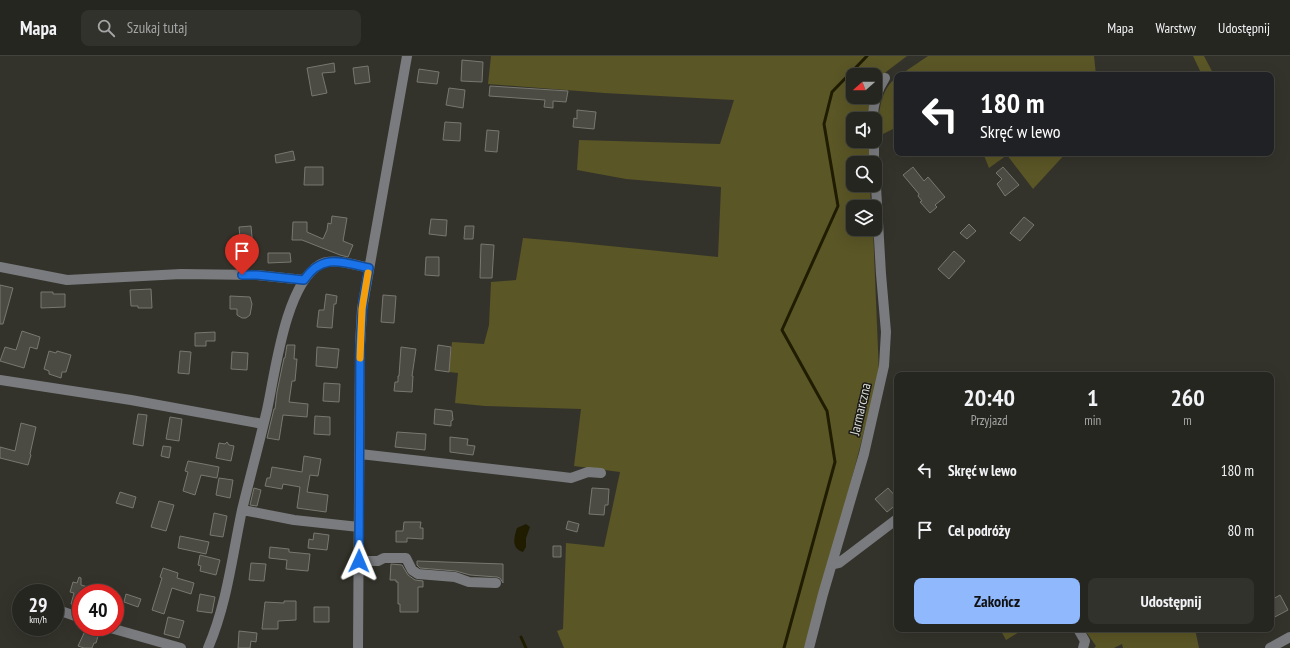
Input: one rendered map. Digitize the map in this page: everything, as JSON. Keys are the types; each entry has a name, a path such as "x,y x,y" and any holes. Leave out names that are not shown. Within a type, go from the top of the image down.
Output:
{"street":[{"path":"358,648 361,334 363,302 407,56"},
{"path":"874,112 875,102 884,78"},
{"name":"Jarmarczna","path":"809,648 864,454 884,366 886,332 876,192"},
{"path":"208,648 226,596 242,510 264,424 283,332 292,307 304,280 315,268 328,262 369,268"},
{"path":"0,267 67,280 181,274 257,275 304,280"},
{"path":"0,380 131,400 264,424"},
{"path":"360,454 571,478 588,472 601,473"},
{"path":"242,510 294,520 359,527"},
{"path":"832,563 839,563 894,521"},
{"path":"359,561 378,561 384,558 406,558 412,570 418,574 455,577 469,582 496,583"},
{"path":"124,632 181,648"},
{"path":"1080,632 1085,641 1083,648"},
{"path":"1270,648 1290,637"}],"shaded area":[{"path":"491,56 907,56 886,72 882,77 882,68 846,68 846,104 870,104 869,112 846,112 846,148 869,148 869,156 846,156 846,192 870,192 871,200 846,200 846,236 873,236 879,373 845,505 804,648 564,648 557,631 563,629 566,543 604,547 620,472 574,466 581,409 485,406 455,403 458,373 449,372 452,342 484,344 489,325 491,282 516,280 523,238 718,257 721,187 626,179 577,170 579,140 720,144 734,100 604,93 488,84"},
{"path":"928,56 1094,56 1096,72 904,72"},
{"path":"1193,56 1204,56 1212,72 1201,72"},
{"path":"894,80 894,128 882,134 882,112 879,112 886,89"},
{"path":"984,156 1006,156 989,168"},
{"path":"1008,156 1063,156 1033,189"},
{"path":"526,524 530,527 526,538 526,547 523,552 517,548 514,539 517,528"},
{"path":"1002,632 1019,632 1006,640"},
{"path":"1086,632 1196,632 1199,648 1123,648 1122,644 1114,648 1094,648 1096,646"}],"building":[{"path":"462,60 483,62 482,82 461,81"},
{"path":"334,63 335,72 322,73 327,93 312,96 307,68"},
{"path":"368,66 370,82 355,84 353,68"},
{"path":"419,69 439,72 437,84 417,82"},
{"path":"490,86 568,91 566,102 553,101 553,108 544,107 545,100 489,96"},
{"path":"449,88 465,90 463,108 446,105"},
{"path":"577,110 596,112 594,129 573,127 574,118 577,119"},
{"path":"445,122 461,123 460,141 443,140"},
{"path":"487,130 499,131 497,152 485,151"},
{"path":"293,151 295,160 276,163 275,155"},
{"path":"305,167 323,167 323,185 304,185"},
{"path":"913,167 924,181 928,177 945,197 935,205 937,207 930,213 920,202 922,201 918,196 919,194 903,175"},
{"path":"1003,167 1019,185 1005,196 997,184 1002,179 996,173"},
{"path":"332,216 347,218 343,241 353,245 348,257 302,240 292,240 293,222 307,222 307,232 323,239 328,223 331,224"},
{"path":"1024,217 1034,225 1020,241 1010,233"},
{"path":"431,219 447,220 446,236 429,234"},
{"path":"969,224 976,231 967,239 960,233"},
{"path":"251,226 253,248 241,249 239,227"},
{"path":"465,226 474,226 473,239 464,239"},
{"path":"481,244 494,245 492,278 480,278"},
{"path":"954,251 965,261 949,279 938,269"},
{"path":"268,253 290,253 291,262 268,263"},
{"path":"426,257 439,257 439,276 425,275"},
{"path":"0,285 13,288 3,324 0,324"},
{"path":"151,289 152,308 138,308 138,306 131,306 130,290"},
{"path":"41,292 65,294 65,307 41,308"},
{"path":"326,294 337,296 336,304 334,304 332,328 317,327 319,310 324,310"},
{"path":"383,295 396,296 394,323 381,322"},
{"path":"230,296 250,297 252,304 250,315 246,318 242,318 237,315 237,309 230,309"},
{"path":"22,331 40,337 37,349 30,347 24,368 0,361 5,347 16,350"},
{"path":"215,332 215,341 206,341 206,346 195,346 195,333"},
{"path":"287,345 295,345 294,359 297,359 295,381 292,381 289,402 308,404 307,417 283,415 279,440 267,438 275,409"},
{"path":"438,345 451,347 449,372 435,370"},
{"path":"317,347 339,349 337,368 316,366"},
{"path":"401,347 416,349 412,376 412,392 394,391 395,382 398,382 399,376"},
{"path":"49,351 56,353 57,351 71,355 66,372 62,372 61,378 49,374 49,371 44,369"},
{"path":"180,351 191,352 189,374 178,373"},
{"path":"232,352 248,353 247,370 231,369"},
{"path":"324,383 340,384 339,402 323,401"},
{"path":"435,409 452,411 453,420 451,421 451,426 434,424"},
{"path":"138,414 147,415 143,446 133,444"},
{"path":"315,416 330,417 330,435 314,434"},
{"path":"170,417 182,419 179,441 166,439"},
{"path":"21,423 36,427 28,465 0,458 0,447 15,451"},
{"path":"397,432 426,434 425,450 395,447"},
{"path":"450,437 468,439 467,445 475,446 473,455 450,452"},
{"path":"227,442 229,445 234,446 231,461 216,458 219,443 225,444"},
{"path":"163,446 171,447 169,458 161,456"},
{"path":"304,456 321,459 318,476 310,475 307,492 328,495 326,512 297,508 300,487 283,484 282,489 265,486 267,478 270,478 272,467 302,472"},
{"path":"188,461 219,467 217,478 201,475 195,495 183,491 188,472 185,471"},
{"path":"219,478 233,480 230,498 216,495"},
{"path":"254,488 261,490 257,506 250,505"},
{"path":"592,488 609,489 608,505 605,505 604,515 589,514"},
{"path":"888,488 894,495 894,506 887,512 875,499"},
{"path":"120,492 136,497 133,508 116,503"},
{"path":"159,501 174,505 166,531 151,527"},
{"path":"214,513 227,516 223,537 210,535"},
{"path":"568,521 579,524 577,532 566,529"},
{"path":"404,522 421,522 420,528 423,528 423,539 407,538 407,542 396,542 396,531 403,531"},
{"path":"314,533 329,535 327,550 308,548 309,539 313,540"},
{"path":"180,536 209,542 206,554 178,548"},
{"path":"553,546 561,546 561,557 553,557"},
{"path":"270,547 289,549 289,552 310,554 308,571 286,569 287,560 269,558"},
{"path":"200,555 220,560 216,575 200,571 201,566 198,565"},
{"path":"417,561 503,564 503,583 500,578 497,577 420,568 417,565"},
{"path":"251,563 266,564 264,581 249,580"},
{"path":"391,564 402,565 408,575 415,580 423,581 423,587 418,587 418,612 400,612 400,604 398,604 398,582 396,582 396,580 390,580"},
{"path":"163,568 178,573 177,578 194,583 191,594 172,588 164,614 152,610 162,578 160,577"},
{"path":"79,577 81,578 81,584 72,584 73,582 77,583"},
{"path":"126,594 141,599 138,607 124,602"},
{"path":"200,594 215,597 212,613 197,611"},
{"path":"1280,595 1288,610 1274,617 1274,598"},
{"path":"284,601 296,601 296,620 278,621 278,629 262,629 265,602 284,603"},
{"path":"314,607 329,607 329,622 314,622"},
{"path":"168,617 184,621 179,638 164,634"},
{"path":"239,631 257,633 256,642 251,641 250,648 238,648"},
{"path":"83,636 98,636 96,643 94,643 92,648 78,646"}],"waterway":[{"path":"784,648 835,462 827,411 782,330 838,206 824,124 832,92 867,56"},
{"path":"521,637 526,648"}],"slow traffic":[{"path":"360,358 362,309 368,273"}],"route":[{"path":"242,275 257,275 304,280 319,264 332,261 369,268 363,302 360,345 359,561"}]}
